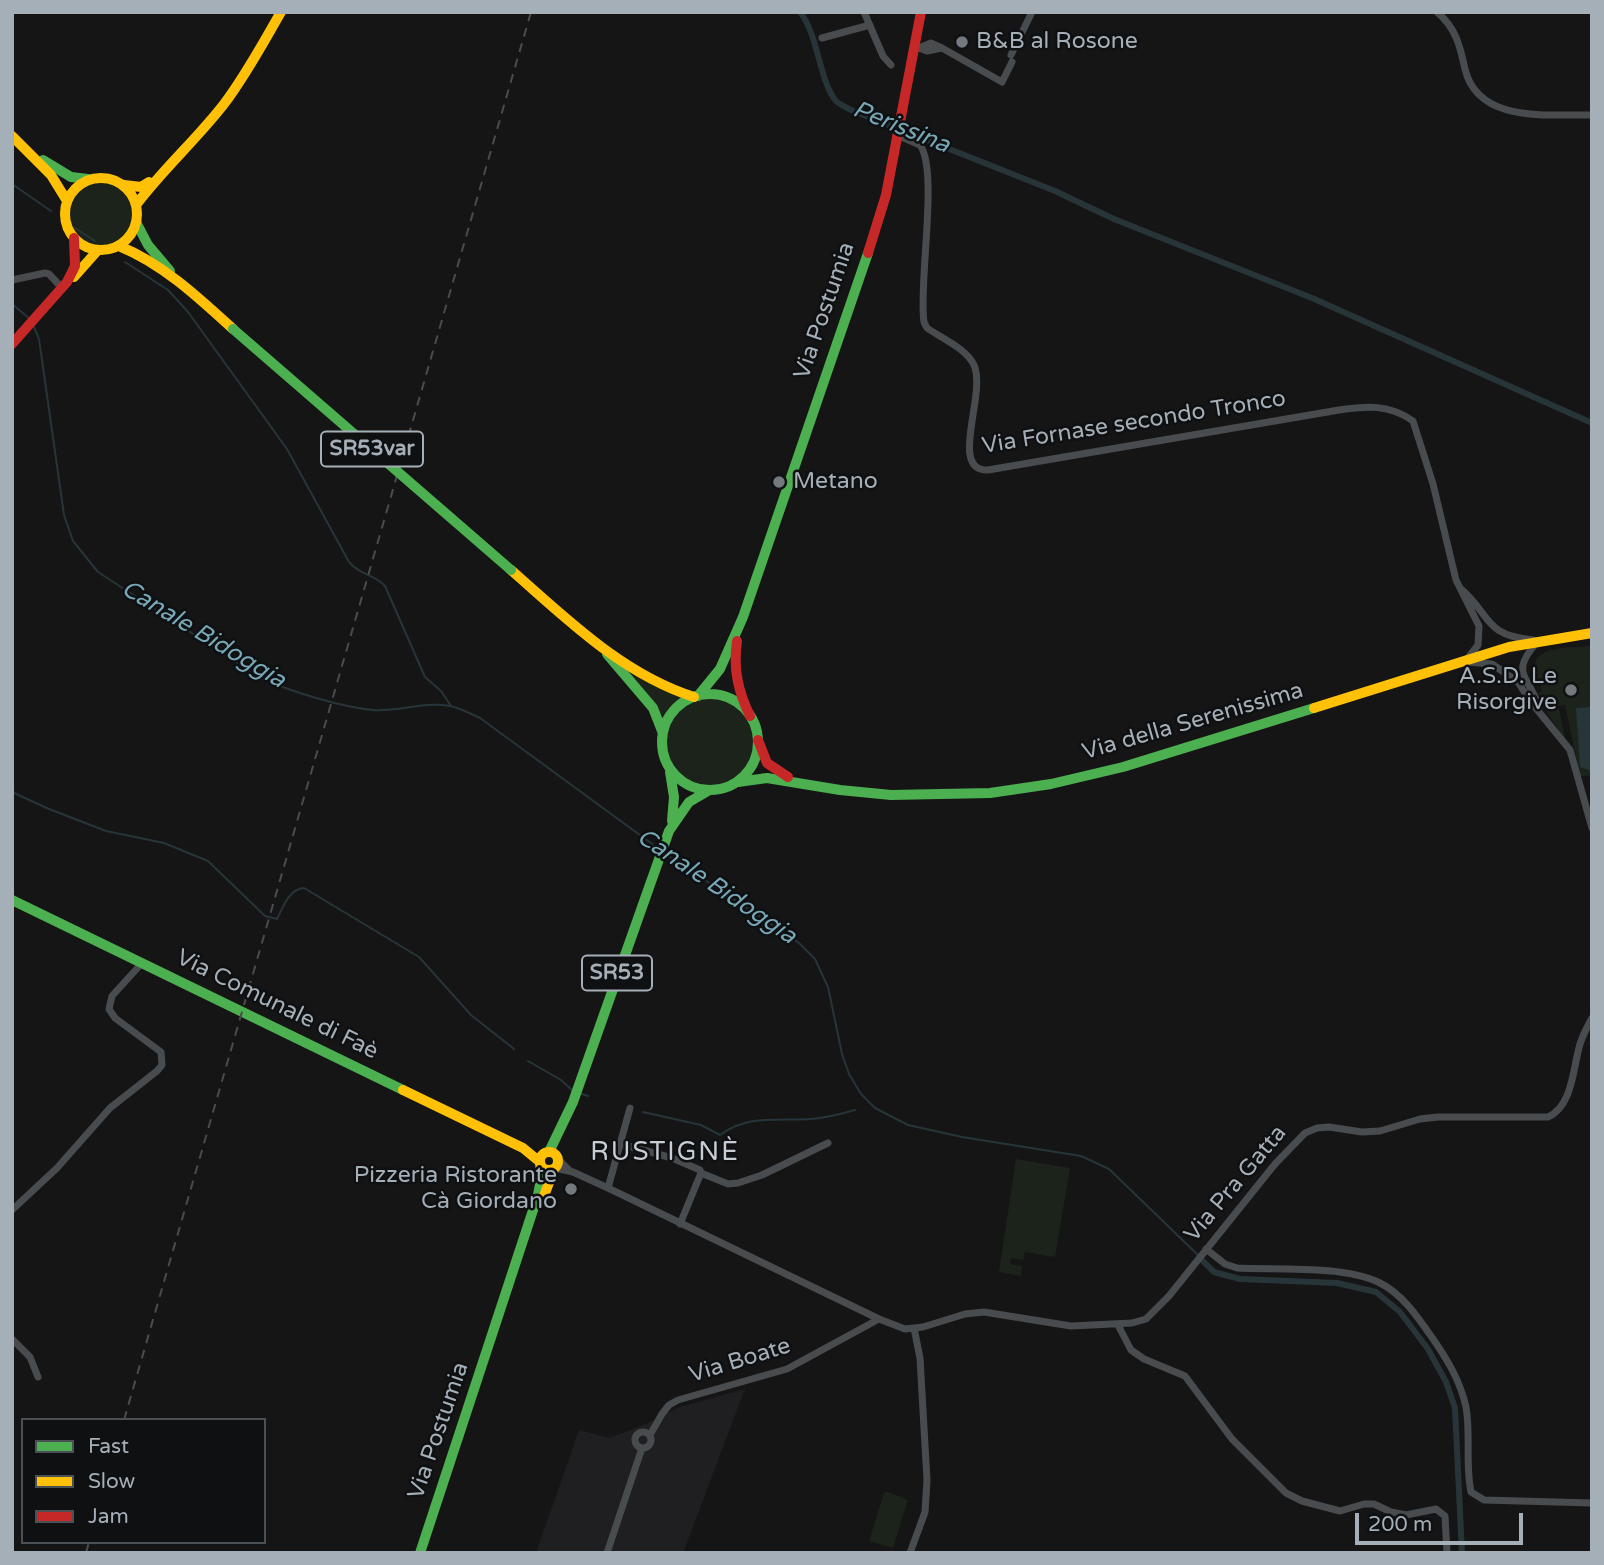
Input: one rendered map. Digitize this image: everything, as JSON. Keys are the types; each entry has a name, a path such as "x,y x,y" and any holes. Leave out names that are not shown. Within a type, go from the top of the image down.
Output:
{"main road":[{"path":"136,205 224,104 281,12"},
{"name":"Via Postumia","path":"696,696 711,685 720,672 743,617 868,253 886,195 917,48 921,12"},
{"path":"12,136 51,175 67,201"},
{"path":"26,149 71,177 109,178 124,185 141,187 156,179"},
{"path":"65,285 75,266 74,239 65,218 67,201 75,189 90,178"},
{"path":"74,239 98,250 118,246 130,236 136,222 136,205 124,185"},
{"name":"SR53var","path":"136,222 148,245 178,281"},
{"name":"SR53var","path":"118,246 128,249 178,281 598,644 657,683 676,693 696,696"},
{"path":"12,344 98,250"},
{"name":"Via Postumia","path":"743,617 735,652 734,676 737,692 750,716"},
{"name":"Via della Serenissima","path":"798,782 840,790 891,795 990,793 1051,784 1123,767 1509,647 1592,633"},
{"name":"SR53var","path":"598,644 653,708 662,734"},
{"path":"662,734 671,713 678,705 696,696 714,694 728,698 740,705 750,716 762,758 771,770 798,782"},
{"name":"SR53","path":"662,734 662,748 669,769"},
{"path":"737,782 752,765 758,740"},
{"path":"669,769 692,787 708,791"},
{"name":"Via Postumia","path":"669,769 674,797 669,831"},
{"path":"737,782 762,778 798,782"},
{"name":"SR53","path":"708,791 737,782"},
{"name":"Via Postumia","path":"420,1552 550,1160 660,852 669,831 688,802 708,791"},
{"name":"Via Comunale di Faè","path":"12,900 550,1160"}],"street":[{"path":"864,12 883,56 891,65"},
{"path":"917,48 930,43 1002,82 1032,12"},
{"path":"1437,12 1459,40 1470,82 1487,101 1514,112 1592,116"},
{"path":"822,38 870,25"},
{"name":"Via Fornase secondo Tronco","path":"897,135 920,145 926,159 928,182 922,313 924,322 927,328 970,358 977,376 975,413 968,442 968,452 974,467 988,470 1339,410 1369,406 1389,408 1413,421 1433,484 1456,580 1461,588 1492,626 1512,638 1538,641"},
{"path":"12,280 45,273 65,285"},
{"name":"Via Fornase secondo Tronco","path":"1461,588 1464,599 1478,621 1480,633 1478,645 1465,662"},
{"path":"1538,641 1524,657 1522,664 1524,676 1540,711"},
{"path":"1465,662 1492,664 1518,682 1570,750 1592,828"},
{"path":"12,1210 57,1168 110,1108 162,1065 161,1052 115,1018 109,1009 112,996 142,963"},
{"name":"Via Pra Gatta","path":"550,1160 879,1319 905,1328 984,1312 1013,1315 1054,1325 1118,1325 1146,1319 1169,1296 1295,1141 1305,1133 1317,1128 1380,1131 1420,1119 1438,1117 1535,1118 1555,1114 1566,1098 1580,1046 1592,1018"},
{"path":"608,1188 630,1108"},
{"path":"621,1144 672,1158 728,1184 762,1175 828,1143"},
{"path":"680,1224 701,1173"},
{"path":"1205,1251 1237,1268 1340,1272 1360,1275 1380,1283 1399,1296 1413,1311 1447,1359 1461,1387 1467,1412 1471,1492 1484,1500 1592,1503"},
{"name":"Via Boate","path":"649,1434 669,1405 678,1400 788,1369 879,1319"},
{"path":"1118,1325 1131,1350 1144,1359 1185,1376 1233,1438 1286,1493 1303,1501 1340,1511 1374,1504 1391,1512 1413,1516 1436,1509 1444,1516 1447,1553"},
{"path":"910,1553 925,1512 928,1480 921,1368 914,1328"},
{"path":"12,1339 30,1357 37,1377"},
{"path":"607,1553 642,1448 649,1445 649,1434 642,1432 635,1436 635,1444 642,1448"}],"shaded area":[{"path":"95,180 107,180 125,189 132,200 132,226 125,237 114,244 95,246 82,241 73,232 68,219 68,207 73,194 82,185"},
{"path":"1592,646 1592,776 1580,776 1565,705 1558,706 1566,742 1543,706 1538,693 1542,691 1535,669 1536,661 1548,651"},
{"path":"622,663 682,698 668,709 662,719"},
{"path":"710,699 734,706 746,718 753,742 746,766 734,778 710,785 686,778 674,766 667,742 674,718 686,706"},
{"path":"1592,707 1592,771 1580,767 1576,708"},
{"path":"1016,1159 1070,1168 1055,1257 1025,1252 1023,1260 1011,1258 1010,1264 1022,1266 1021,1276 999,1272"},
{"path":"745,1389 683,1553 536,1553 579,1430 609,1438 680,1407"},
{"path":"884,1493 908,1500 893,1548 869,1541"}],"waterway":[{"name":"Perissina","path":"800,12 811,33 830,92 838,102 851,110 1312,298 1592,423"},
{"path":"12,184 51,211"},
{"path":"75,228 95,241"},
{"path":"125,262 168,290 188,312 287,449 349,562 385,586 425,677 441,691 451,706"},
{"name":"Canale Bidoggia","path":"12,304 30,319"},
{"name":"Canale Bidoggia","path":"34,327 39,339 64,515 73,541 98,572 262,679 274,684 347,706 383,710 440,705 458,708 480,718 659,849"},
{"path":"12,792 106,831 164,843 208,861 265,916 277,919 290,895 304,888 419,957 471,1015 514,1049"},
{"name":"Canale Bidoggia","path":"666,854 799,943 815,959 828,987 842,1054 849,1074 861,1094 875,1108 908,1125 962,1137 1081,1156 1109,1169 1199,1256"},
{"path":"528,1061 561,1080 573,1091"},
{"path":"582,1094 588,1096"},
{"path":"643,1112 701,1125 720,1135 730,1128 752,1121 817,1118 855,1110"},
{"name":"Canale Bidoggia","path":"1199,1257 1214,1272 1240,1279 1337,1283 1376,1292 1400,1312 1428,1349 1446,1382 1455,1408 1462,1553"}],"railway":[{"path":"125,1418 531,12"},
{"path":"86,1553 88,1544"}],"traffic: fast":[{"path":"43,160 71,177 88,179"},
{"path":"136,222 148,245 170,271"},
{"path":"698,696 720,669 743,617 868,253"},
{"path":"233,329 511,570"},
{"path":"607,654 653,708 662,731"},
{"path":"710,694 728,698 744,708 754,724 758,742 754,760 744,776 728,786 710,790 692,786 676,776 666,760 662,742 666,724 676,708 692,698 710,694"},
{"path":"738,782 767,778 891,795 990,793 1051,784 1123,767 1314,708"},
{"path":"670,772 674,797 672,821"},
{"path":"549,1152 573,1102 669,831 689,802 708,791"},
{"path":"12,900 403,1090"},
{"path":"420,1553 538,1195 540,1164"}],"traffic: slow":[{"path":"136,205 224,104 281,12"},
{"path":"12,136 51,175 67,201"},
{"path":"108,178 127,188 135,200 137,214 135,228 127,240 115,248 94,250 75,240 67,228 65,207 75,188 87,180 108,178"},
{"path":"124,185 141,187 149,182"},
{"path":"119,246 165,272 233,329"},
{"path":"74,277 98,250"},
{"path":"511,570 619,660 668,687 694,697"},
{"path":"1314,708 1509,647 1592,633"},
{"path":"403,1090 523,1148 540,1162"},
{"path":"545,1152 553,1152 558,1161 556,1168 545,1170 540,1165 540,1157 545,1152"},
{"path":"544,1196 554,1169"}],"traffic: jam":[{"path":"868,253 886,195 921,12"},
{"path":"12,344 67,282 75,266 74,238"},
{"path":"737,641 737,680 750,716"},
{"path":"758,740 767,763 788,777"}],"place":[{"name":"B&B al Rosone","path":"962,42"},
{"name":"Metano","path":"779,482"},
{"name":"A.S.D. Le Risorgive","path":"1571,690"},
{"name":"Pizzeria Ristorante Cà Giordano","path":"571,1189"}],"district":[{"name":"RUSTIGNÈ","path":"665,1153"}]}
